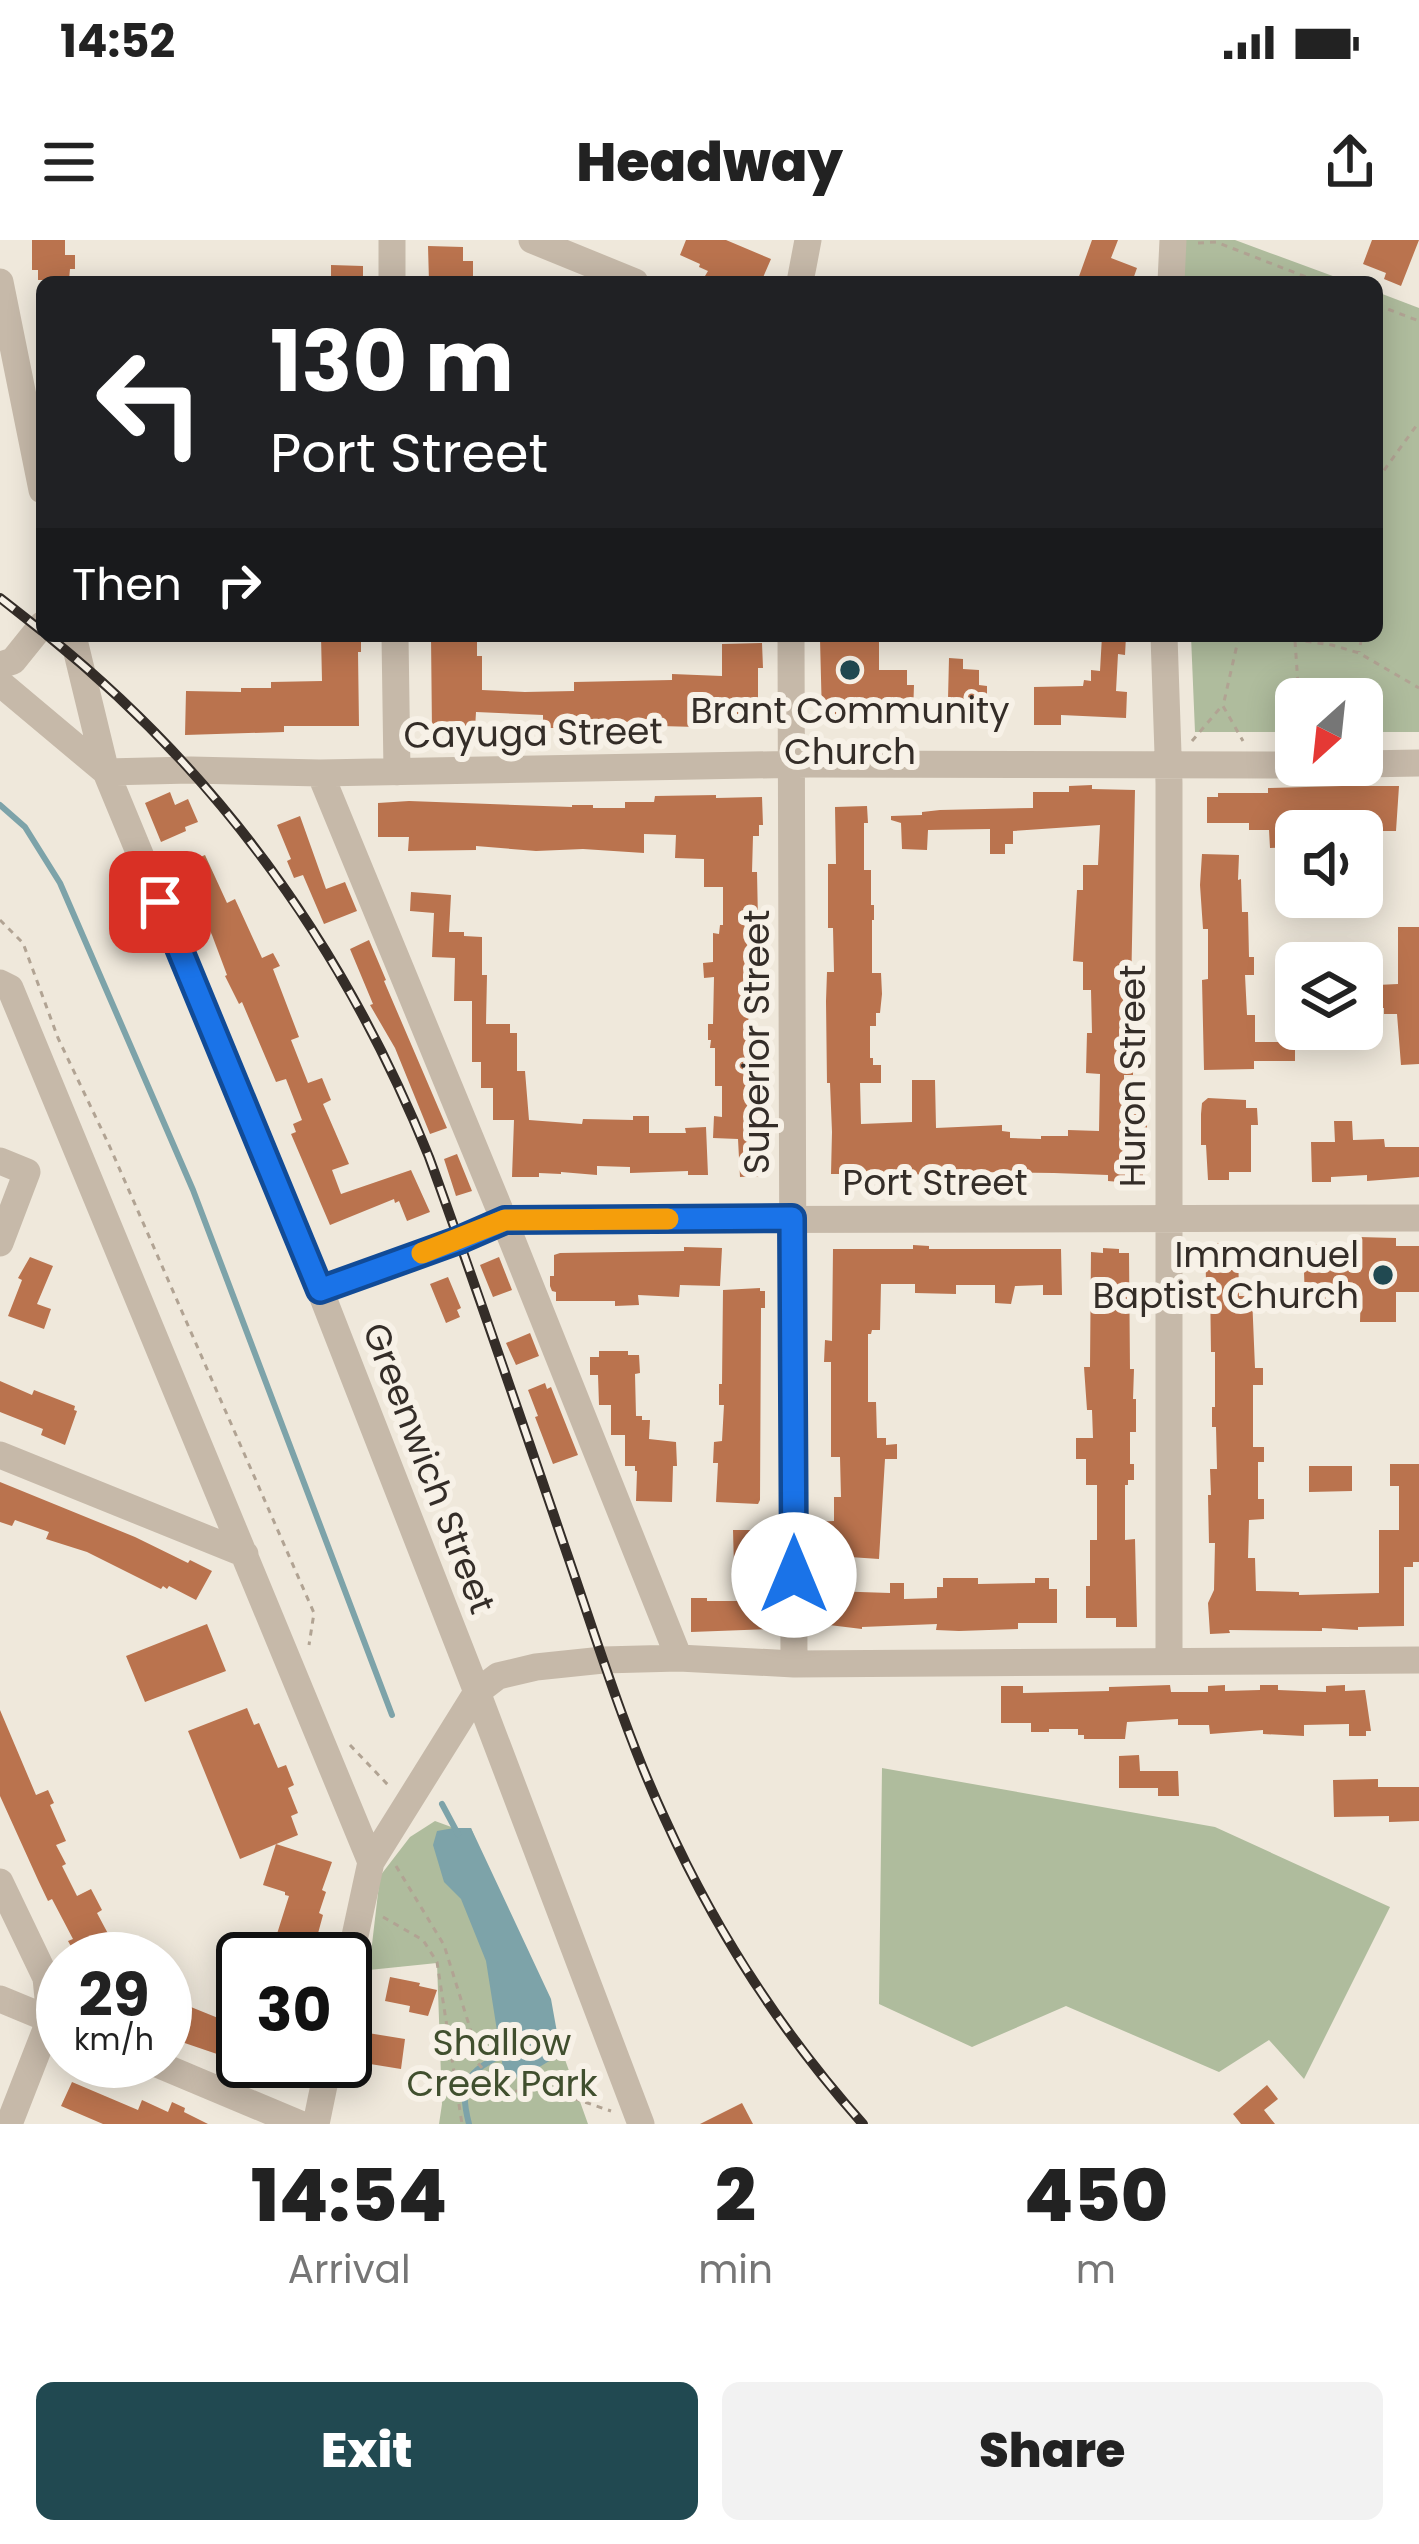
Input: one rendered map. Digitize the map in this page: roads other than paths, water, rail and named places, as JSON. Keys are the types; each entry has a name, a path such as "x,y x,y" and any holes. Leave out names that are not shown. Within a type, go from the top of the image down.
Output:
{"street":[{"path":"392,240 392,276"},
{"path":"532,240 620,276"},
{"path":"801,276 808,240"},
{"path":"1172,276 1173,244"},
{"path":"0,282 36,460"},
{"path":"0,664 13,661 36,632"},
{"path":"74,642 106,772"},
{"path":"395,642 397,772"},
{"name":"Superior Street","path":"791,642 794,1664"},
{"name":"Huron Street","path":"1165,642 1181,764 1168,1218 1169,1661"},
{"name":"Greenwich Street","path":"0,683 106,772 320,1290 640,2122"},
{"path":"1383,764 1419,763"},
{"name":"Cayuga Street","path":"106,772 792,764 1275,765"},
{"path":"320,773 679,1658"},
{"path":"5,985 376,1853"},
{"path":"0,1161 27,1172 0,1244"},
{"name":"Port Street","path":"320,1290 505,1220 1419,1218"},
{"path":"0,1454 245,1554"},
{"path":"355,1932 376,1853 477,1692 498,1676 578,1661 679,1658 794,1664 1419,1660"},
{"path":"0,1882 36,1957"},
{"path":"0,1999 36,2014"},
{"path":"9,2124 36,2065"},
{"path":"192,2079 300,2124"},
{"path":"316,2124 323,2088"}],"water":[{"path":"471,1828 551,1999 558,2038 556,2057 521,2078 504,2075 486,1961 461,1899 444,1882 433,1845 437,1831"}],"waterway":[{"path":"0,805 25,827 60,883 193,1190 392,1715"},
{"path":"442,1804 458,1834"},
{"path":"469,2124 465,2097 469,2080 505,2053"}],"railway":[{"path":"0,598 36,626"},
{"path":"55,642 169,747 223,808 273,872 359,1009 429,1157 611,1684 665,1819 752,1979 863,2124"}],"place":[{"name":"Brant Community Church","path":"850,670"},
{"name":"Immanuel Baptist Church","path":"1383,1275"}],"park label":[{"name":"Shallow Creek Park","path":"502,2062"}]}
